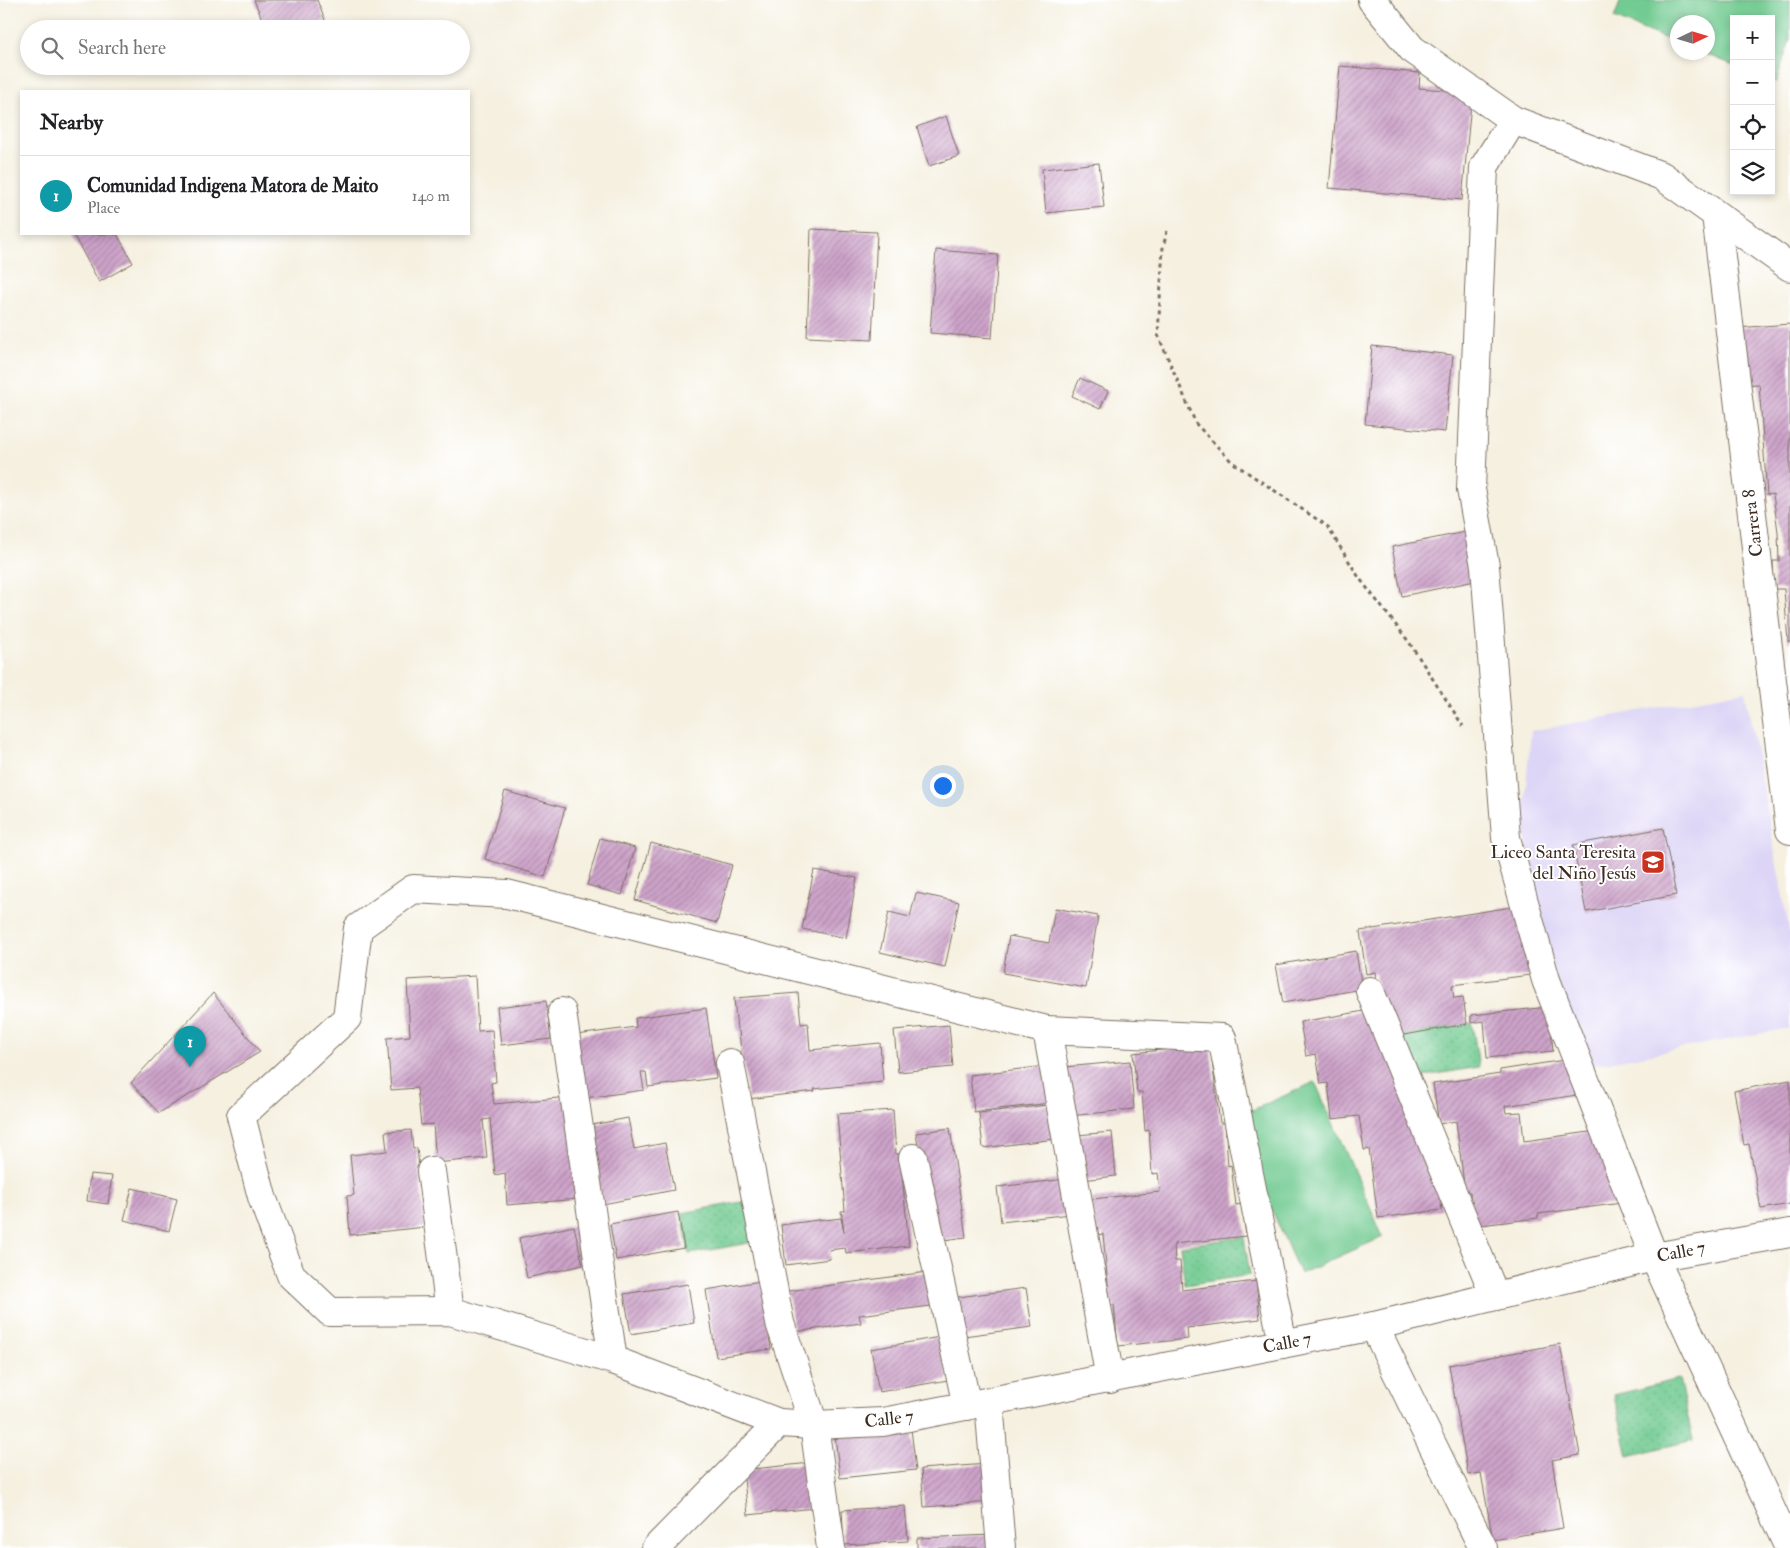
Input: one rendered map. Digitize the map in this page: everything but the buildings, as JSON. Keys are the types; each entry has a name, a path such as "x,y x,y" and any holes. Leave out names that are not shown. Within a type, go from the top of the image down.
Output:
{"street":[{"path":"1372,0 1412,49 1513,120 1662,176 1790,267"},
{"path":"1513,120 1484,168 1471,489 1485,566 1506,838 1546,980 1654,1257 1789,1548"},
{"name":"Carrera 8","path":"1716,215 1790,830"},
{"name":"Calle 7","path":"1047,1030 507,894 413,889 358,928 347,1018 241,1116 262,1197 291,1275 330,1312 450,1311 613,1360 779,1423 814,1425 883,1422 1374,1326 1654,1257 1790,1233"},
{"path":"1370,991 1495,1296"},
{"path":"562,1012 613,1360"},
{"path":"1110,1379 1047,1030 1222,1038 1283,1344"},
{"path":"730,1063 780,1323 814,1425 831,1548"},
{"path":"913,1158 978,1404 1002,1548"},
{"path":"431,1171 450,1311"},
{"path":"1374,1326 1483,1548"},
{"path":"656,1548 779,1423"}],"path":[{"path":"1167,231 1163,247 1158,336 1196,424 1232,462 1328,526 1360,579 1409,642 1466,731"}],"shaded area":[{"name":"Liceo Santa Teresita del Niño Jesús","path":"1745,691 1790,935 1790,1028 1593,1065 1558,988 1535,905 1523,818 1531,731"}],"green space":[{"path":"1621,0 1790,0 1790,39 1776,82 1775,15 1730,15 1730,64 1715,58 1715,15 1670,15 1670,40 1614,18"},
{"path":"1472,1023 1479,1067 1406,1079 1398,1036"},
{"path":"1315,1082 1383,1237 1300,1274 1232,1119"},
{"path":"747,1201 754,1242 689,1254 682,1213"},
{"path":"1244,1237 1250,1275 1185,1285 1180,1246"},
{"path":"1679,1379 1693,1440 1628,1456 1614,1395"}],"place":[{"name":"Liceo Santa Teresita del Niño Jesús","path":"1653,862"},
{"name":"Comunidad Indigena Matora de Maito","path":"190,1067"}]}
